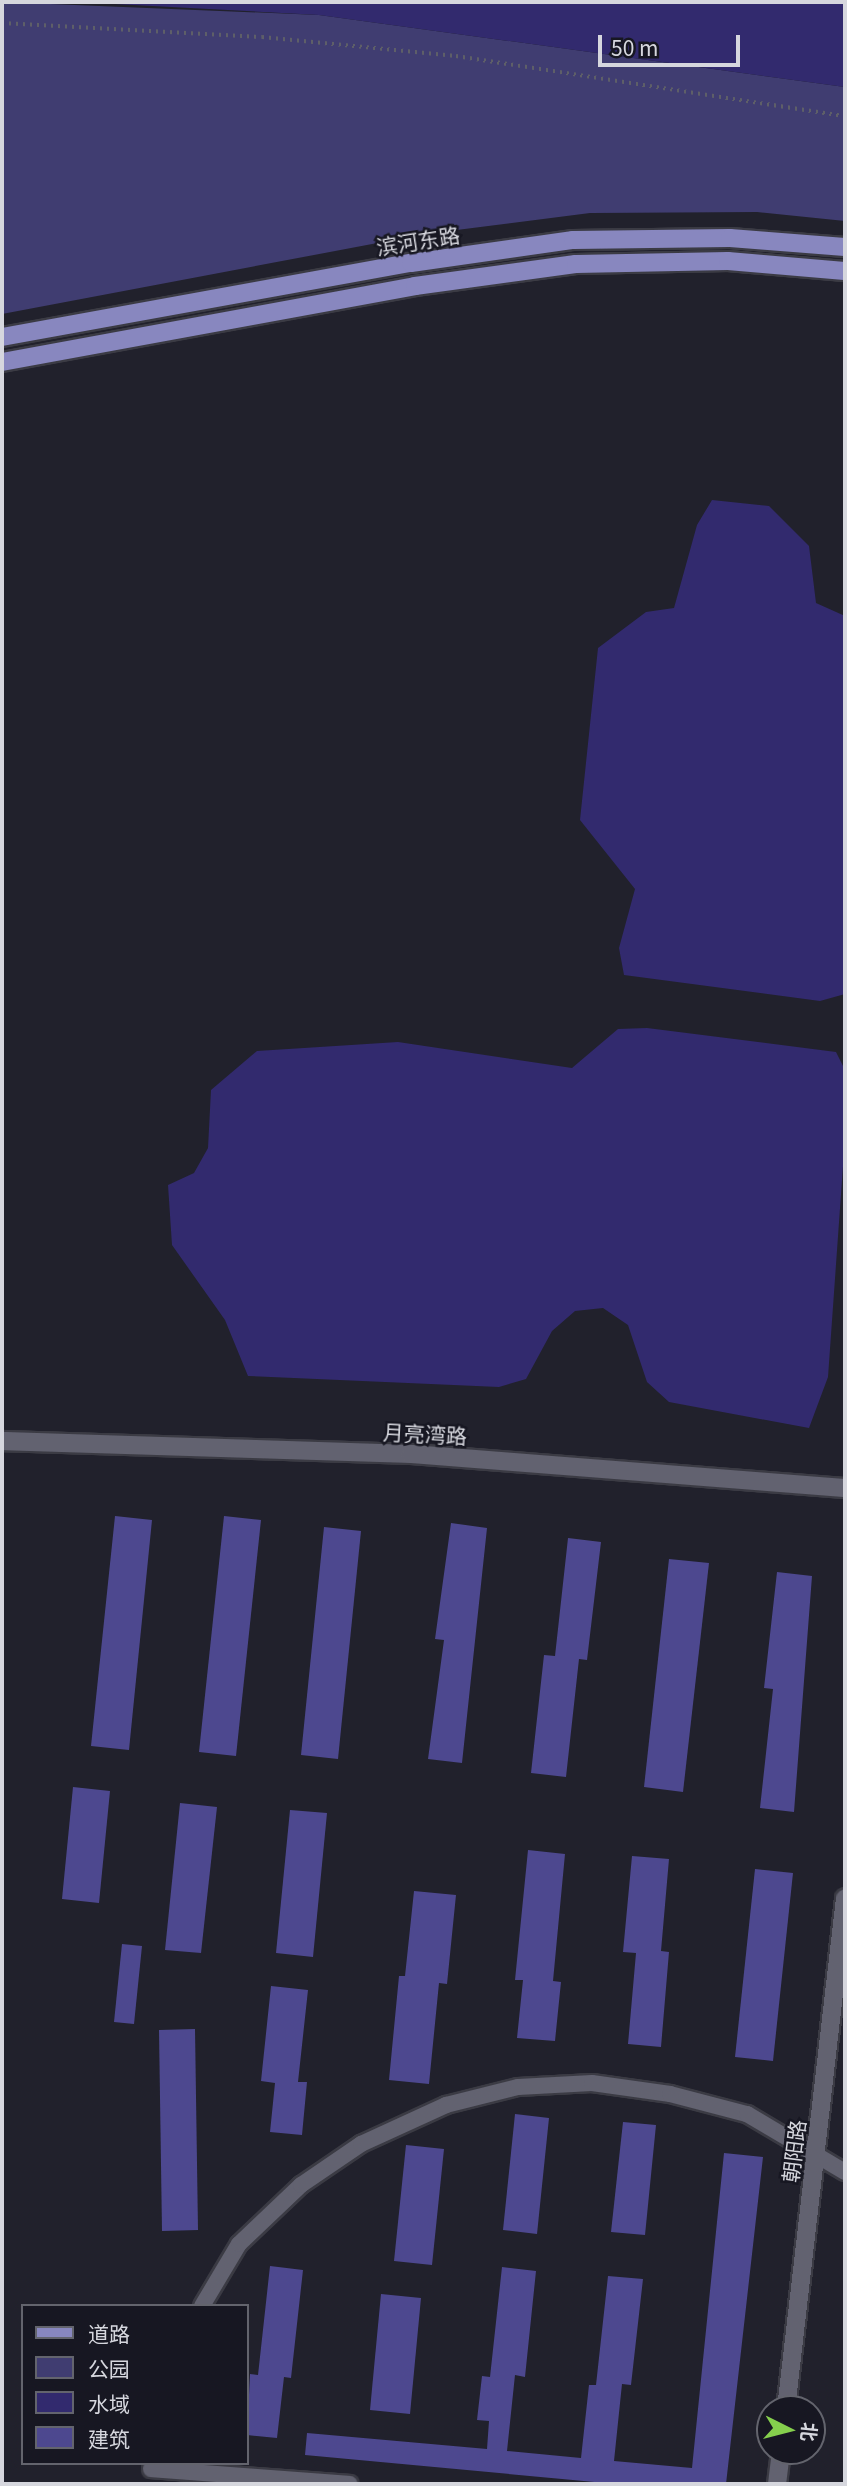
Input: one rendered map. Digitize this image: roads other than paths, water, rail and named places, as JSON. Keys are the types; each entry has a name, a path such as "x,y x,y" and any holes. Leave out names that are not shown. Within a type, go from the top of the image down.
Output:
{"main road":[{"name":"滨河东路","path":"2,337 398,265 573,240 730,238 845,247"},
{"path":"2,362 415,286 576,264 728,261 845,271"}],"street":[{"name":"月亮湾路","path":"2,1441 411,1454 845,1488"},
{"name":"朝阳路","path":"788,2395 845,1898"},
{"path":"203,2304 239,2244 302,2185 331,2164 362,2144 446,2105 518,2087 592,2083 670,2094 747,2114 816,2152 845,2172"},
{"path":"777,2484 779,2465"},
{"path":"151,2472 349,2484"}],"water":[{"path":"77,2 845,2 845,87 319,15"},
{"path":"712,500 769,506 809,546 816,603 845,616 845,994 820,1001 624,975 619,948 635,889 580,820 598,648 646,612 674,608 697,525"},
{"path":"647,1028 836,1052 845,1070 845,1138 828,1377 809,1428 669,1402 647,1382 628,1325 603,1308 575,1311 552,1331 526,1379 499,1387 248,1376 225,1320 172,1245 168,1185 194,1173 208,1148 211,1090 257,1051 398,1042 572,1068 618,1029"}]}
